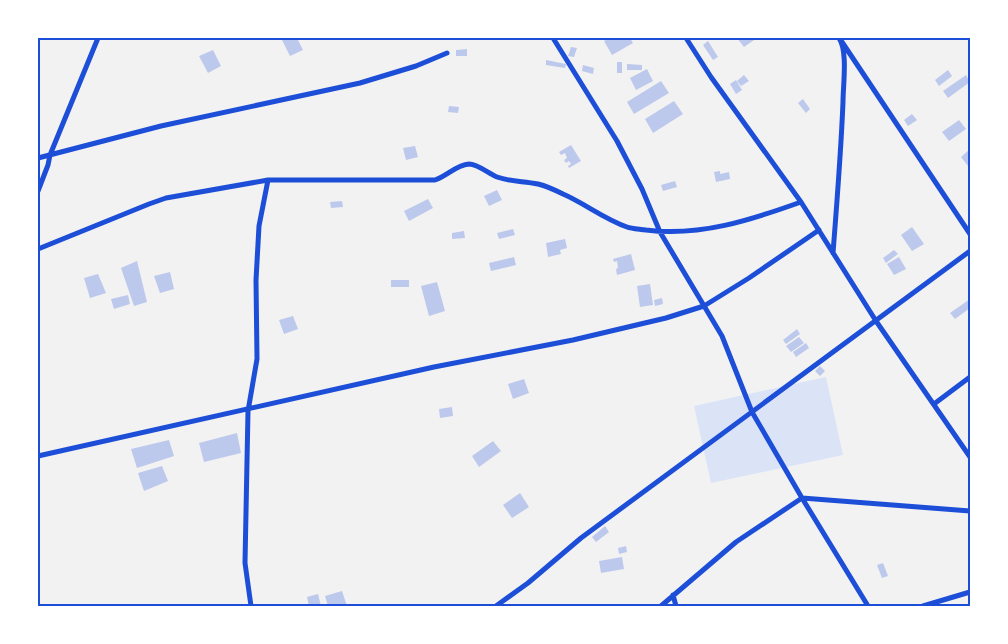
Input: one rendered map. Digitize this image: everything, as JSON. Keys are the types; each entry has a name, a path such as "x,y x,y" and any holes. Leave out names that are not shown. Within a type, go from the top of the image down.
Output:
{"street":[{"path":"38,191 50,155 98,38"},
{"path":"553,38 617,141 642,189 660,232 722,336 752,412 868,606"},
{"path":"686,38 711,77 801,202 876,321 970,457"},
{"path":"841,40 970,234"},
{"path":"833,253 841,157 844,64 841,40"},
{"path":"38,158 161,126 360,83 416,66 448,53"},
{"path":"38,249 166,198 268,180 435,180 460,166 473,165 494,176 512,182 538,184 563,194 627,227 660,232 683,232 721,227 757,218 801,202"},
{"path":"251,606 244,563 249,408 257,359 256,280 259,226 268,180"},
{"path":"38,456 434,366 573,340 666,318 704,306 819,230"},
{"path":"496,606 528,583 582,538 970,251"},
{"path":"934,404 970,377"},
{"path":"662,606 736,542 802,498 970,511"},
{"path":"923,606 970,592"},
{"path":"673,595 676,606"}],"shaded area":[{"path":"826,377 843,455 711,483 694,406"}],"building":[{"path":"281,38 297,38 303,50 290,56"},
{"path":"610,38 630,38 633,43 612,55 604,41"},
{"path":"737,38 757,38 744,47"},
{"path":"708,41 718,57 713,60 703,45"},
{"path":"571,47 577,48 574,57 568,56"},
{"path":"467,49 467,56 456,56 456,50"},
{"path":"213,50 221,66 208,73 199,56"},
{"path":"546,60 566,64 565,68 546,65"},
{"path":"617,62 622,62 622,73 617,73"},
{"path":"627,64 642,65 642,70 627,70"},
{"path":"583,65 594,68 593,74 582,71"},
{"path":"647,69 653,81 636,90 630,78"},
{"path":"948,70 952,76 939,86 935,80"},
{"path":"744,75 749,81 741,86 737,81"},
{"path":"966,75 970,82 948,98 943,91"},
{"path":"736,80 742,90 736,94 730,84"},
{"path":"661,81 669,93 634,114 627,102"},
{"path":"803,99 810,109 806,113 798,103"},
{"path":"674,101 683,114 653,133 645,119"},
{"path":"449,106 459,107 458,113 448,112"},
{"path":"912,114 917,120 908,126 904,120"},
{"path":"959,120 966,129 949,141 942,132"},
{"path":"571,145 581,161 569,168 568,166 571,164 569,161 566,163 564,160 567,158 565,153 561,155 559,152"},
{"path":"415,146 418,157 406,160 403,148"},
{"path":"970,149 970,164 968,166 961,157"},
{"path":"720,171 720,174 729,172 730,179 716,182 714,172"},
{"path":"675,181 677,187 663,191 661,185"},
{"path":"497,190 502,200 489,206 484,196"},
{"path":"428,199 433,208 409,221 404,211"},
{"path":"342,201 343,207 331,208 330,202"},
{"path":"912,227 924,244 912,251 901,235"},
{"path":"513,229 515,235 499,239 497,233"},
{"path":"464,231 465,238 452,239 452,233"},
{"path":"565,239 567,248 560,250 561,254 548,257 546,243"},
{"path":"894,250 898,254 886,263 883,258"},
{"path":"631,254 635,270 617,275 617,261 614,262 613,259"},
{"path":"514,257 516,265 491,271 489,263"},
{"path":"899,257 906,269 894,275 887,264"},
{"path":"137,261 147,302 134,306 121,268"},
{"path":"170,272 174,289 160,293 154,276"},
{"path":"98,274 106,293 90,298 84,278"},
{"path":"391,280 409,280 409,287 391,287"},
{"path":"437,282 445,311 429,316 421,286"},
{"path":"650,284 653,305 640,307 637,286"},
{"path":"128,295 130,304 114,309 111,299"},
{"path":"662,298 663,304 655,306 654,300"},
{"path":"970,299 970,308 955,319 950,313"},
{"path":"293,316 298,329 284,334 279,320"},
{"path":"797,329 800,334 786,344 783,340"},
{"path":"799,337 804,343 791,352 786,346"},
{"path":"806,343 809,348 796,357 793,352"},
{"path":"820,366 825,371 820,376 815,371"},
{"path":"524,379 529,393 513,399 508,384"},
{"path":"452,407 453,416 440,418 439,409"},
{"path":"237,433 241,453 204,462 199,443"},
{"path":"169,440 174,456 137,468 131,449"},
{"path":"493,441 501,451 479,467 472,456"},
{"path":"162,466 168,481 144,491 138,473"},
{"path":"520,493 529,507 512,518 503,505"},
{"path":"605,526 609,532 596,542 592,537"},
{"path":"626,546 627,552 619,554 618,548"},
{"path":"622,557 624,569 601,573 599,561"},
{"path":"883,563 888,576 882,578 877,565"},
{"path":"342,591 347,606 328,606 325,596"},
{"path":"318,594 321,606 309,606 307,597"}]}
